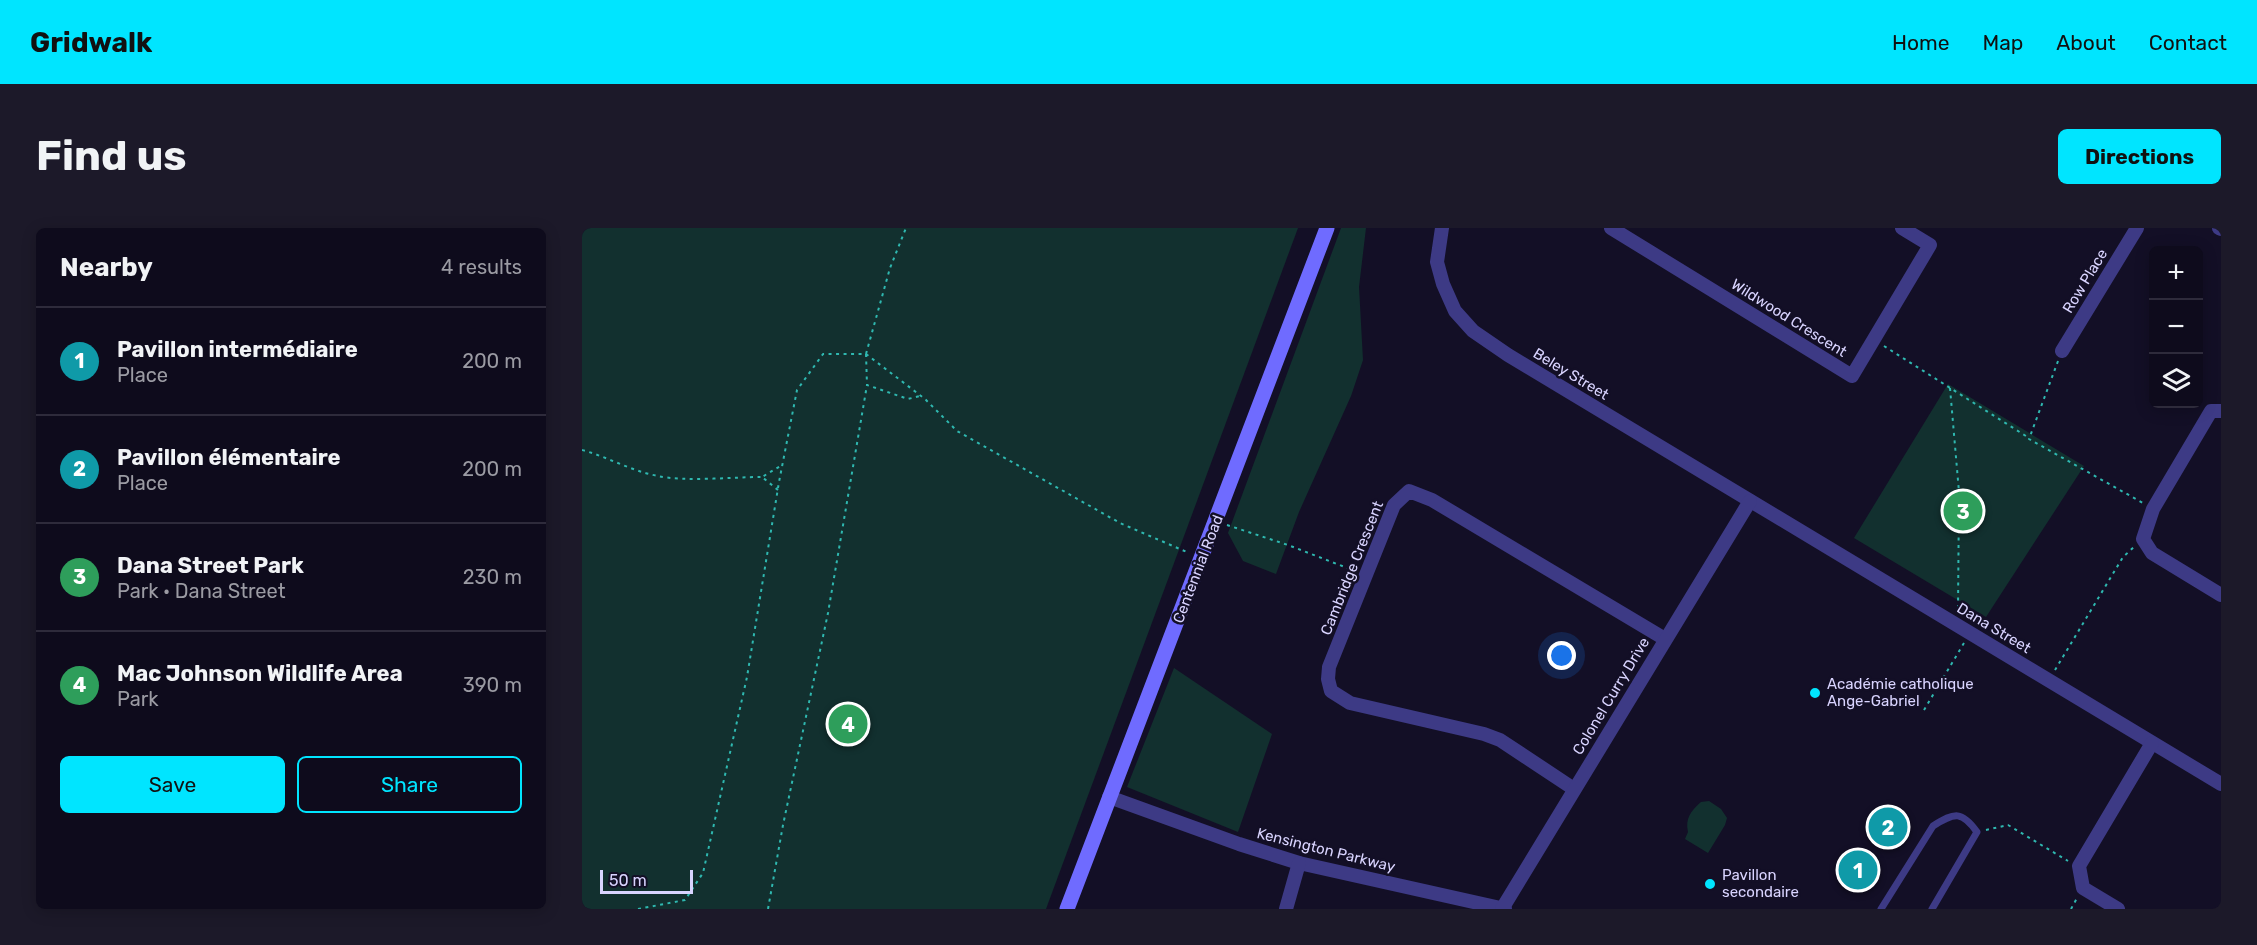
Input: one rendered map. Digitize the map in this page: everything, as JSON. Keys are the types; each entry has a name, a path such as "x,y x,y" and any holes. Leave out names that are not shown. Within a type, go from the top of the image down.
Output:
{"main road":[{"name":"Centennial Road","path":"1067,909 1327,228"}],"street":[{"name":"Beley Street","path":"1442,228 1437,262 1443,284 1455,311 1473,331 1508,355 1750,501"},
{"name":"Wildwood Crescent","path":"1611,228 1852,376 1930,245 1902,228"},
{"name":"Row Place","path":"2062,351 2137,228"},
{"path":"2221,411 2211,411 2153,509 2143,539 2152,553 2221,595"},
{"name":"Cambridge Crescent","path":"1574,789 1500,740 1484,734 1350,703 1331,691 1328,679 1329,667 1394,505 1409,491 1432,500 1665,639"},
{"name":"Dana Street","path":"1750,501 2221,784"},
{"name":"Colonel Curry Drive","path":"1503,909 1750,501"},
{"path":"2118,909 2083,888 2079,866 2152,743"},
{"name":"Kensington Parkway","path":"1109,797 1299,863 1503,909"},
{"path":"1286,909 1299,863"}],"lane":[{"path":"1881,909 1933,825 1956,815 1968,820 1977,832 1932,909"}],"path":[{"path":"768,909 783,825 828,613 867,386 866,354 890,268 906,228"},
{"path":"1874,340 2029,439 2153,509"},
{"path":"2029,439 2062,351"},
{"path":"638,909 686,900 704,873 747,678 796,390 823,354 866,354 920,396 957,431 1120,523 1202,559"},
{"path":"867,386 908,399 920,396"},
{"path":"1950,388 1959,492 1957,625"},
{"path":"582,450 597,454 634,471 661,477 762,477 782,465"},
{"path":"762,477 778,490"},
{"path":"1216,521 1288,545 1367,576"},
{"path":"2048,680 2123,557 2143,539"},
{"path":"1924,710 1971,633"},
{"path":"1977,832 2008,825 2079,866"}],"green space":[{"path":"582,228 1298,228 1046,909 582,909"},
{"path":"1341,228 1366,228 1359,287 1363,360 1351,396 1299,512 1276,574 1243,561 1228,533"},
{"path":"1948,384 2084,466 1986,617 1854,538"},
{"path":"1174,668 1272,734 1238,832 1127,787"},
{"path":"1709,801 1721,809 1727,818 1708,853 1685,839 1688,832 1688,819 1692,812 1701,802"}],"place":[{"name":"Dana Street Park","path":"1963,511"},
{"name":"Académie catholique Ange-Gabriel","path":"1815,693"},
{"name":"Mac Johnson Wildlife Area","path":"848,724"},
{"name":"Pavillon élémentaire","path":"1888,827"},
{"name":"Pavillon intermédiaire","path":"1858,870"},
{"name":"Pavillon secondaire","path":"1710,884"}]}
